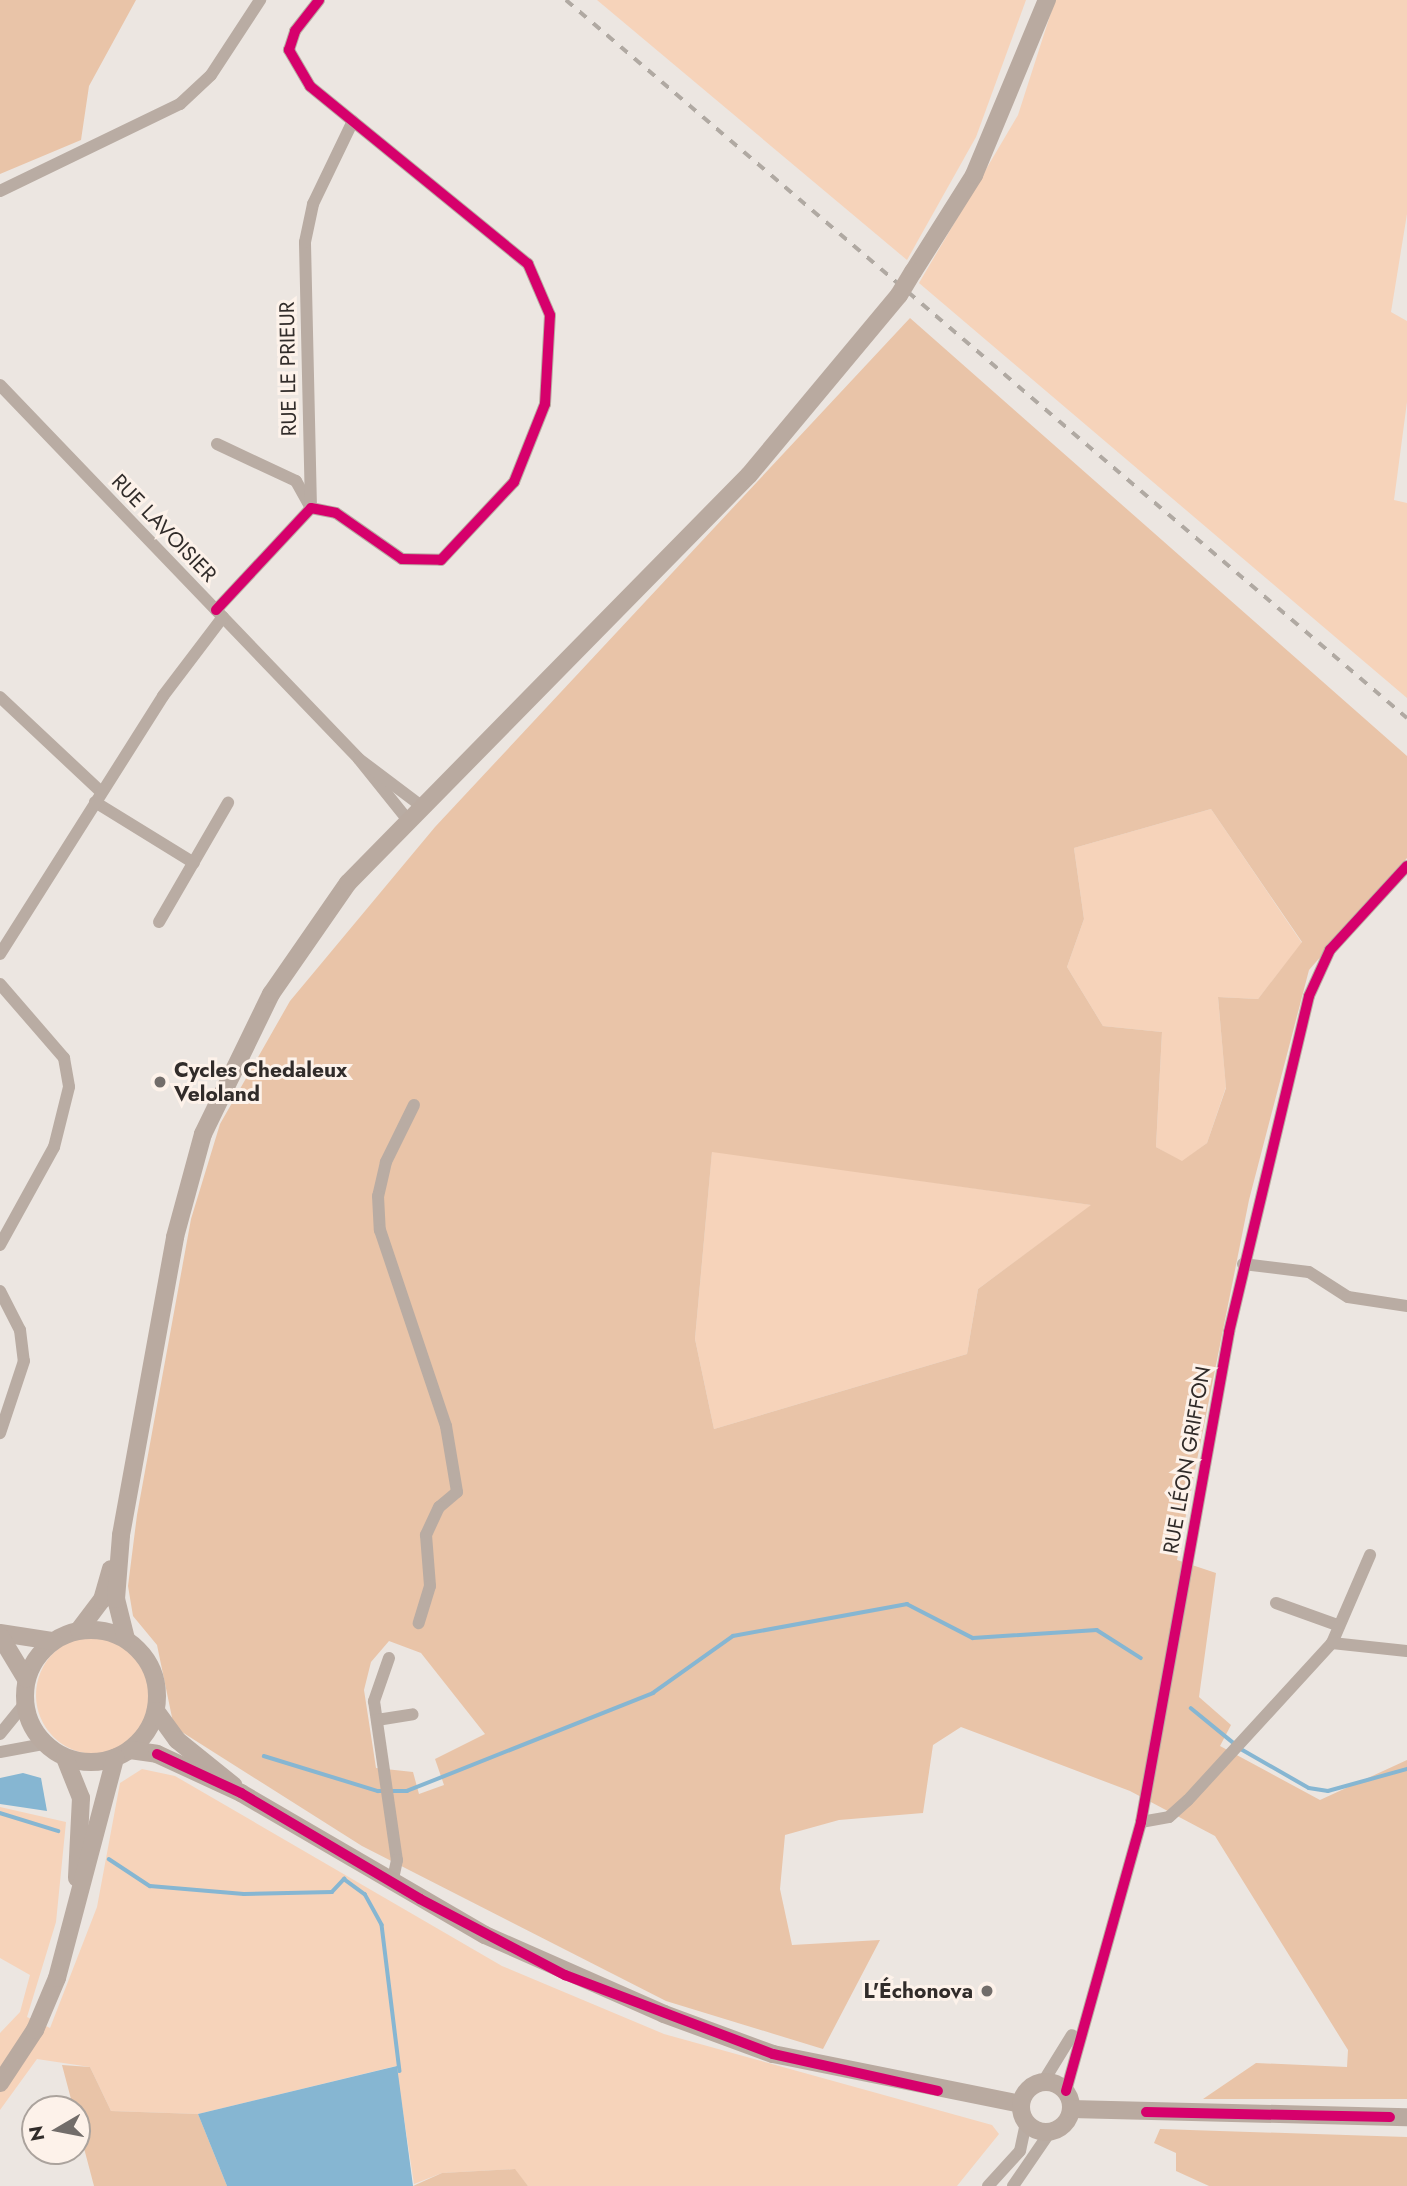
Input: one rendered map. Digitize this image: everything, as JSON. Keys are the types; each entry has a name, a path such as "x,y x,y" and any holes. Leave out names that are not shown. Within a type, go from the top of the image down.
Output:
{"main road":[{"path":"241,1793 177,1740 156,1711 152,1671 126,1639 116,1599 121,1535 170,1262 203,1134 235,1059 303,941 407,819 749,475 899,295 986,150 1047,0"},
{"path":"0,1634 53,1641 79,1630 102,1600 121,1535"},
{"path":"79,1630 126,1639"},
{"path":"0,1634 26,1679"},
{"path":"53,1641 26,1679 24,1703 44,1744 65,1758 81,1798 78,1892"},
{"path":"0,2083 47,2004 116,1757 156,1711"},
{"path":"65,1758 157,1754 241,1793 392,1883 565,1975 773,2054 1021,2104"},
{"path":"1068,2100 1066,2121 1050,2132 1026,2123 1021,2104 1031,2086 1044,2081 1068,2100 1405,2118"}],"street":[{"path":"0,191 180,104 211,75 260,0"},
{"path":"311,509 336,513 402,559 442,560 514,482 545,404 552,359 550,315 528,264 310,86 293,62 290,38 319,0"},
{"name":"RUE LE PRIEUR","path":"311,509 305,242 313,204 353,121"},
{"name":"RUE LAVOISIER","path":"0,385 359,759 407,819"},
{"path":"217,444 296,481 311,509"},
{"path":"0,954 98,797 220,613 311,509"},
{"path":"0,697 98,797 194,863"},
{"name":"RUE LAVOISIER","path":"359,759 420,805"},
{"path":"159,922 228,803"},
{"name":"RUE LÉON GRIFFON","path":"1068,2100 1083,2017 1140,1822 1243,1264 1319,970 1407,866"},
{"path":"0,984 64,1058 69,1087 54,1147 0,1245"},
{"path":"414,1105 386,1162 378,1196 380,1230 446,1426 457,1492 439,1507 425,1535 430,1586 419,1623"},
{"path":"1243,1264 1309,1272 1348,1297 1407,1306"},
{"path":"0,1291 20,1330 24,1361 0,1433"},
{"path":"1140,1822 1169,1817 1244,1742 1332,1643 1337,1625 1370,1555"},
{"path":"1276,1604 1337,1625"},
{"path":"1332,1643 1407,1651"},
{"path":"389,1658 377,1678 377,1720 397,1860 392,1883"},
{"path":"0,1734 24,1703"},
{"path":"377,1720 413,1714"},
{"path":"0,1752 44,1744"},
{"name":"RUE LÉON GRIFFON","path":"1044,2081 1083,2017"},
{"path":"988,2186 1020,2151 1026,2123"},
{"path":"1013,2186 1050,2132"}],"shaded area":[{"path":"0,0 136,0 89,86 81,140 0,174"},
{"path":"597,0 1026,0 976,137 907,260"},
{"path":"1055,0 1407,0 1407,214 1391,312 1407,321 1407,402 1394,500 1407,503 1407,698 919,283 1018,115"},
{"path":"910,318 1407,756 1407,858 1309,970 1249,1200 1177,1560 1216,1573 1199,1697 1231,1725 1220,1746 1320,1800 1407,1760 1407,2099 1203,2099 1256,2063 1347,2067 1348,2050 1215,1836 1130,1791 961,1727 933,1745 923,1813 839,1820 785,1835 780,1889 792,1945 880,1940 823,2049 666,2001 362,1846 174,1727 157,1645 133,1616 128,1586 137,1515 191,1219 220,1124 290,1001 435,827","holes":["1211,809 1302,942 1258,999 1218,997 1226,1088 1207,1143 1182,1161 1156,1147 1162,1032 1103,1026 1067,967 1084,919 1074,848","712,1152 1091,1205 978,1289 967,1354 714,1429 695,1339","389,1641 421,1653 485,1734 435,1759 444,1785 419,1794 413,1772 376,1768 364,1690 371,1662"]},
{"path":"1211,809 1302,943 1258,999 1218,997 1226,1087 1207,1143 1182,1162 1156,1147 1162,1032 1103,1026 1067,967 1084,919 1074,848"},
{"path":"712,1151 1092,1205 978,1289 967,1354 714,1429 695,1339"},
{"path":"95,1636 118,1641 137,1653 149,1672 154,1695 149,1718 137,1737 118,1749 95,1754 72,1749 53,1737 41,1718 36,1695 41,1672 53,1653 72,1641"},
{"path":"142,1769 175,1776 502,1966 664,2034 992,2125 999,2134 957,2186 528,2186 514,2169 442,2173 414,2184 396,2066 198,2114 111,2111 90,2067 37,2059 0,2110 0,2033 20,2012 30,1975 0,1958 0,1807 66,1822 56,1922 27,2017 50,2028 97,1907 120,1783"},
{"path":"62,2065 90,2067 111,2111 198,2114 227,2186 94,2186 88,2165 91,2165 91,2095 70,2095"},
{"path":"1160,2129 1407,2137 1407,2186 1209,2186 1176,2171 1176,2153 1154,2143"},
{"path":"515,2169 528,2186 413,2186 442,2173"}],"water":[{"path":"23,1773 41,1778 47,1811 0,1804 0,1778"},
{"path":"397,2066 413,2186 227,2186 198,2114"}],"waterway":[{"path":"264,1756 378,1791 407,1791 653,1693 733,1636 907,1604 973,1638 1097,1630 1141,1658"},
{"path":"1191,1708 1235,1744"},
{"path":"1241,1749 1309,1788 1328,1791 1407,1769"},
{"path":"0,1813 58,1831"},
{"path":"109,1859 150,1886 244,1894 332,1892 344,1879 365,1894 382,1925 400,2071"}],"railway":[{"path":"566,0 1407,718"}],"cycle path":[{"path":"216,610 311,508 336,513 402,559 441,560 514,482 545,404 550,315 528,264 310,86 289,50 295,31 319,0"},
{"path":"1066,2091 1141,1822 1229,1332 1309,996 1330,950 1407,866"},
{"path":"157,1754 241,1793 420,1899 565,1975 773,2054 938,2091"},
{"path":"1146,2112 1390,2117"}],"place":[{"name":"Cycles Chedaleux Veloland","path":"160,1082"},
{"name":"L'Échonova","path":"987,1991"}]}
